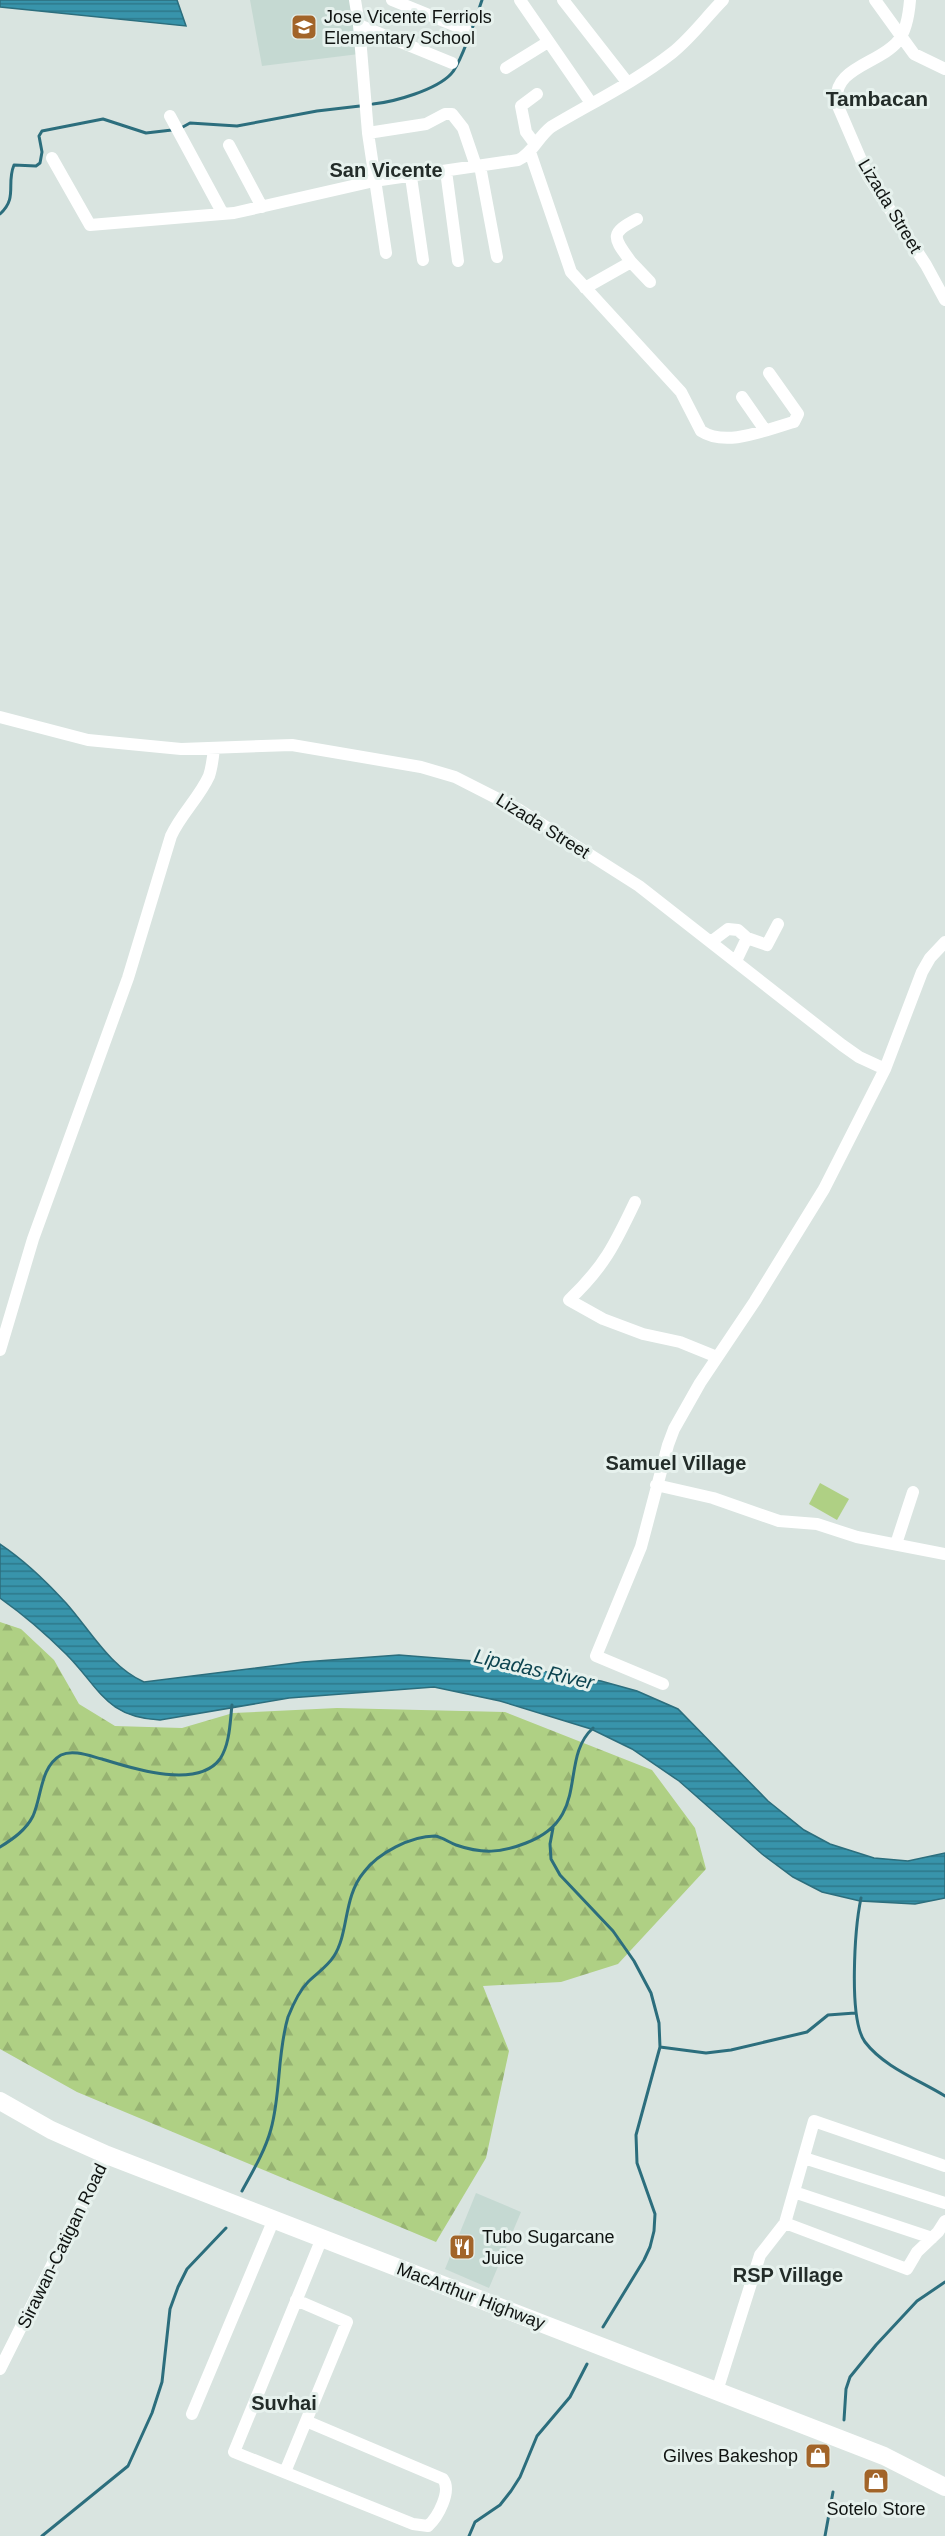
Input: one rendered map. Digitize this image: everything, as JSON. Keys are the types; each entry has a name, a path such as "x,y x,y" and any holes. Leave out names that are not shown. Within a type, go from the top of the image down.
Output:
{"highway":[{"name":"MacArthur Highway","path":"0,2101 51,2130 107,2155 890,2459 945,2487"}],"street":[{"path":"354,0 359,25 368,134 386,253"},
{"path":"392,0 465,30"},
{"path":"520,0 591,103"},
{"path":"563,0 627,82"},
{"path":"52,158 90,225 223,214 374,181 518,160 551,127 673,52 693,34 723,0"},
{"path":"875,0 900,38 914,54 945,69"},
{"path":"900,38 908,16 910,0"},
{"path":"359,25 452,63"},
{"name":"Lizada Street","path":"900,38 887,51 846,76 837,88 837,104 868,176 926,265 945,300"},
{"path":"506,68 548,42"},
{"path":"537,94 521,106 526,132 564,259 571,272 585,288 681,392 701,431 718,438 730,438 794,422 798,414 769,373"},
{"path":"368,134 426,124 445,114 452,114 463,128 478,166 497,257"},
{"path":"170,116 223,214"},
{"path":"229,145 262,207"},
{"path":"446,171 458,261"},
{"path":"411,177 423,260"},
{"path":"637,219 619,228 618,243 631,262 650,282"},
{"path":"585,288 631,262"},
{"path":"742,397 765,430"},
{"name":"Lizada Street","path":"0,717 87,740 181,749 267,745 302,747 421,767 455,777 518,809 621,875 712,941 842,1045 859,1057 885,1070"},
{"path":"0,1350 33,1239 128,978 171,836 178,820 200,792 208,776 214,748"},
{"path":"712,941 728,929 738,930 747,938 767,945 778,924"},
{"path":"736,961 747,938"},
{"path":"663,1684 596,1656 641,1547 656,1485 674,1429 824,1189 885,1070 922,972 930,958 945,942"},
{"path":"635,1202 593,1278 569,1300 603,1319 643,1334 680,1342 717,1357"},
{"path":"656,1485 713,1498 779,1521 817,1524 857,1537 945,1554"},
{"path":"896,1544 913,1492"},
{"path":"717,2391 760,2255 785,2223 814,2121 945,2166"},
{"name":"Sirawan-Catigan Road","path":"0,2369 107,2155"},
{"path":"804,2158 945,2203"},
{"path":"794,2192 932,2238"},
{"path":"192,2414 274,2219"},
{"path":"785,2223 907,2269 917,2252 945,2221"},
{"path":"306,2421 437,2476 446,2484 446,2493 433,2521 428,2526 421,2526 234,2452 322,2238"},
{"path":"285,2472 347,2322 296,2300"}],"shaded area":[{"name":"Jose Vicente Ferriols Elementary School","path":"250,0 350,0 359,54 262,66"},
{"path":"476,2193 521,2212 489,2288 445,2269"}],"green space":[{"path":"820,1483 849,1499 837,1520 809,1504"},
{"path":"0,1622 21,1629 54,1660 79,1704 115,1726 182,1728 233,1713 337,1708 505,1712 652,1770 695,1828 706,1869 618,1964 561,1982 483,1986 509,2051 486,2158 436,2242 77,2092 0,2049"}],"water":[{"path":"0,0 177,0 186,26 0,7"},
{"path":"0,1544 51,1587 111,1658 144,1682 303,1662 399,1655 487,1662 601,1681 637,1691 678,1709 768,1801 804,1830 830,1844 874,1858 908,1861 945,1853 945,1898 915,1904 860,1901 822,1892 793,1877 762,1854 679,1781 632,1749 591,1729 500,1701 434,1687 289,1698 160,1720 127,1713 105,1699 78,1666 26,1618 0,1598"}],"waterway":[{"path":"373,104 414,94 435,85 451,74 463,51 482,0"},
{"path":"181,128 190,123 237,126 317,111 360,106"},
{"path":"0,214 9,202 14,165 36,166 40,163 42,152 39,136 42,131 103,119 146,133 172,130"},
{"path":"0,1847 27,1826 36,1808 45,1774 54,1760 61,1755 82,1754 163,1774 196,1773 210,1768 220,1759 226,1747 232,1705"},
{"path":"242,2191 262,2153 271,2129 288,2017 305,1985 325,1967 339,1947 349,1904 357,1882 364,1872 386,1852 416,1839 435,1836 465,1848 491,1851 526,1843 546,1832 559,1819 567,1804 577,1756 583,1741 593,1728"},
{"path":"553,1828 550,1844 551,1859 560,1875 613,1931 634,1961 651,1993 659,2023 660,2047 636,2135 637,2163 655,2214 654,2231 644,2260 603,2327"},
{"path":"861,1898 854,1972 856,2014 865,2042 882,2059 945,2096"},
{"path":"660,2047 706,2053 731,2050 807,2032 828,2015 855,2013"},
{"path":"42,2536 128,2466 152,2413 162,2382 170,2309 178,2287 187,2269 226,2228"},
{"path":"844,2420 846,2389 850,2377 917,2301 945,2282"},
{"path":"469,2536 475,2522 500,2505 511,2491 520,2477 537,2436 570,2397 587,2364"},
{"path":"825,2536 833,2492"}],"place":[{"name":"Jose Vicente Ferriols Elementary School","path":"304,27"},
{"name":"Tubo Sugarcane Juice","path":"462,2247"},
{"name":"Gilves Bakeshop","path":"818,2456"},
{"name":"Sotelo Store","path":"876,2481"}],"district":[{"name":"Tambacan","path":"877,98"},
{"name":"San Vicente","path":"386,170"},
{"name":"Samuel Village","path":"676,1463"},
{"name":"RSP Village","path":"788,2275"},
{"name":"Suvhai","path":"284,2403"}],"water label":[{"name":"Lipadas River","path":"534,1669"}]}
